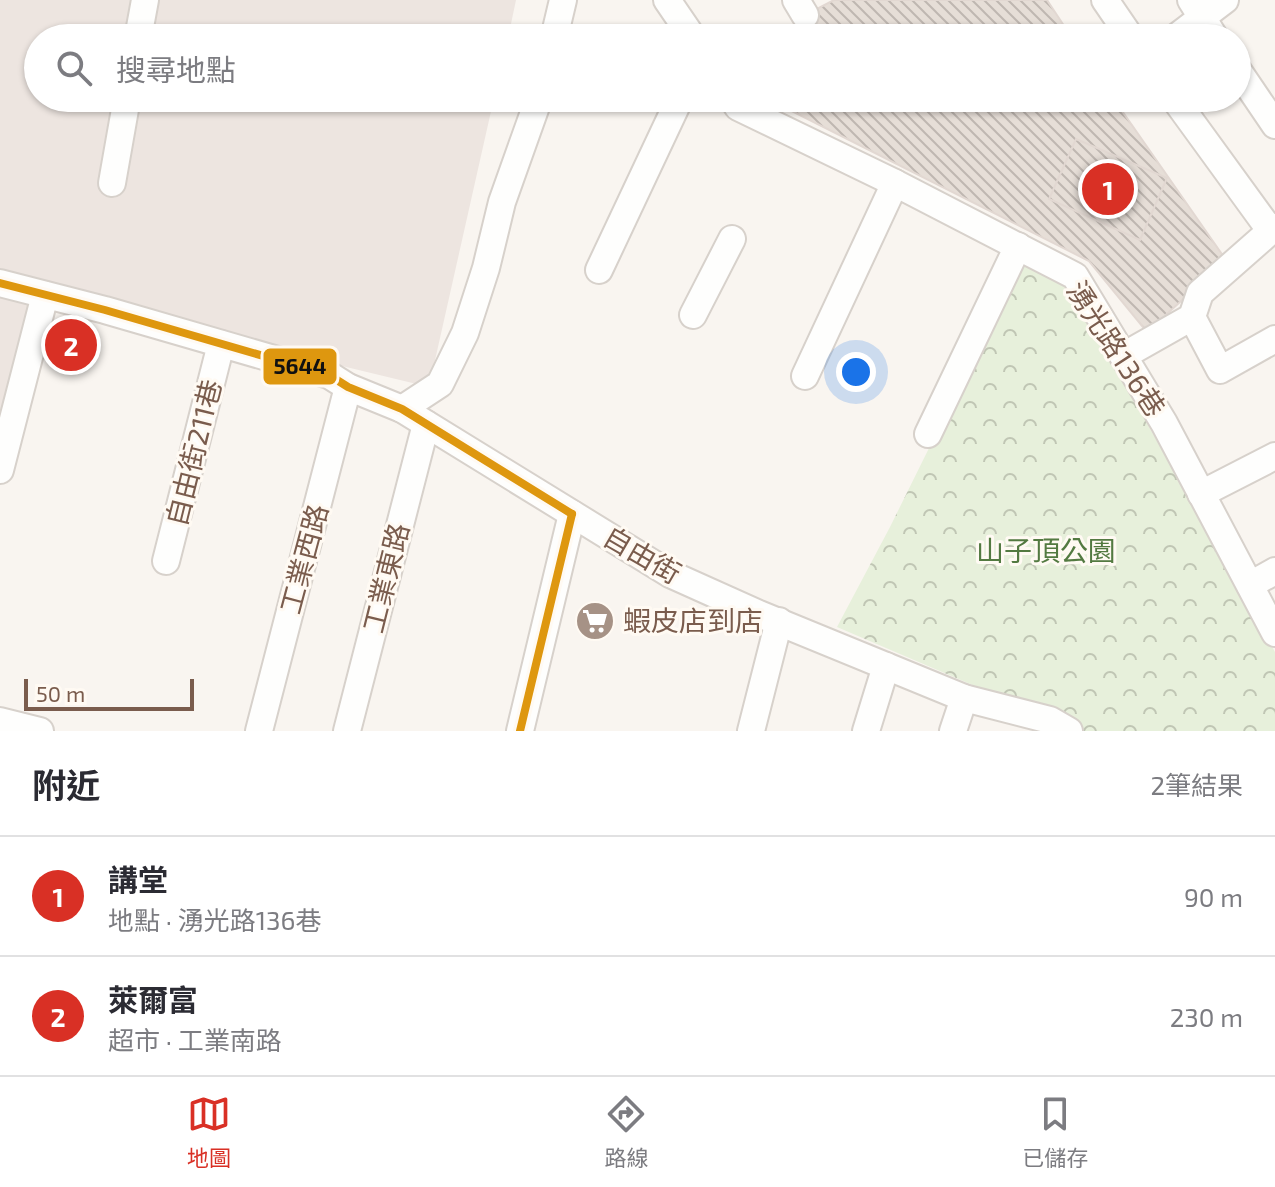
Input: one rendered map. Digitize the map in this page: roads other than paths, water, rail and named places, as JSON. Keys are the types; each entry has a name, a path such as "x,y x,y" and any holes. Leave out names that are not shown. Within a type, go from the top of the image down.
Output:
{"street":[{"path":"141,24 145,0"},
{"path":"557,24 563,0"},
{"path":"667,0 683,24"},
{"path":"1105,0 1121,24"},
{"path":"1203,19 1225,0"},
{"path":"1251,90 1275,125"},
{"path":"112,183 125,112"},
{"path":"402,409 440,384 465,333 486,268 502,202 534,112"},
{"path":"599,270 673,112"},
{"name":"湧光路136巷","path":"748,112 1075,276 1164,423 1275,633"},
{"path":"1123,356 1192,317 1200,293 1272,228 1185,112"},
{"path":"805,376 895,183"},
{"path":"693,315 732,239"},
{"path":"928,434 1018,246"},
{"name":"自由街","path":"0,283 329,375 348,387 402,409 670,574 964,698 1055,727"},
{"path":"0,470 45,295"},
{"path":"1192,317 1220,370 1275,339"},
{"name":"自由街211巷","path":"166,561 221,344"},
{"name":"工業西路","path":"259,731 348,387"},
{"name":"工業東路","path":"347,731 426,424"},
{"path":"1201,494 1275,456"},
{"path":"520,731 572,514"},
{"path":"1250,585 1275,571"},
{"path":"751,731 779,621"},
{"path":"866,731 886,666"},
{"path":"953,731 964,698"},
{"path":"0,721 40,731"}],"place":[{"name":"講堂","path":"1108,189"},
{"name":"萊爾富","path":"71,345"},
{"name":"蝦皮店到店","path":"595,621"}],"park label":[{"name":"山子頂公園","path":"1046,551"}]}
